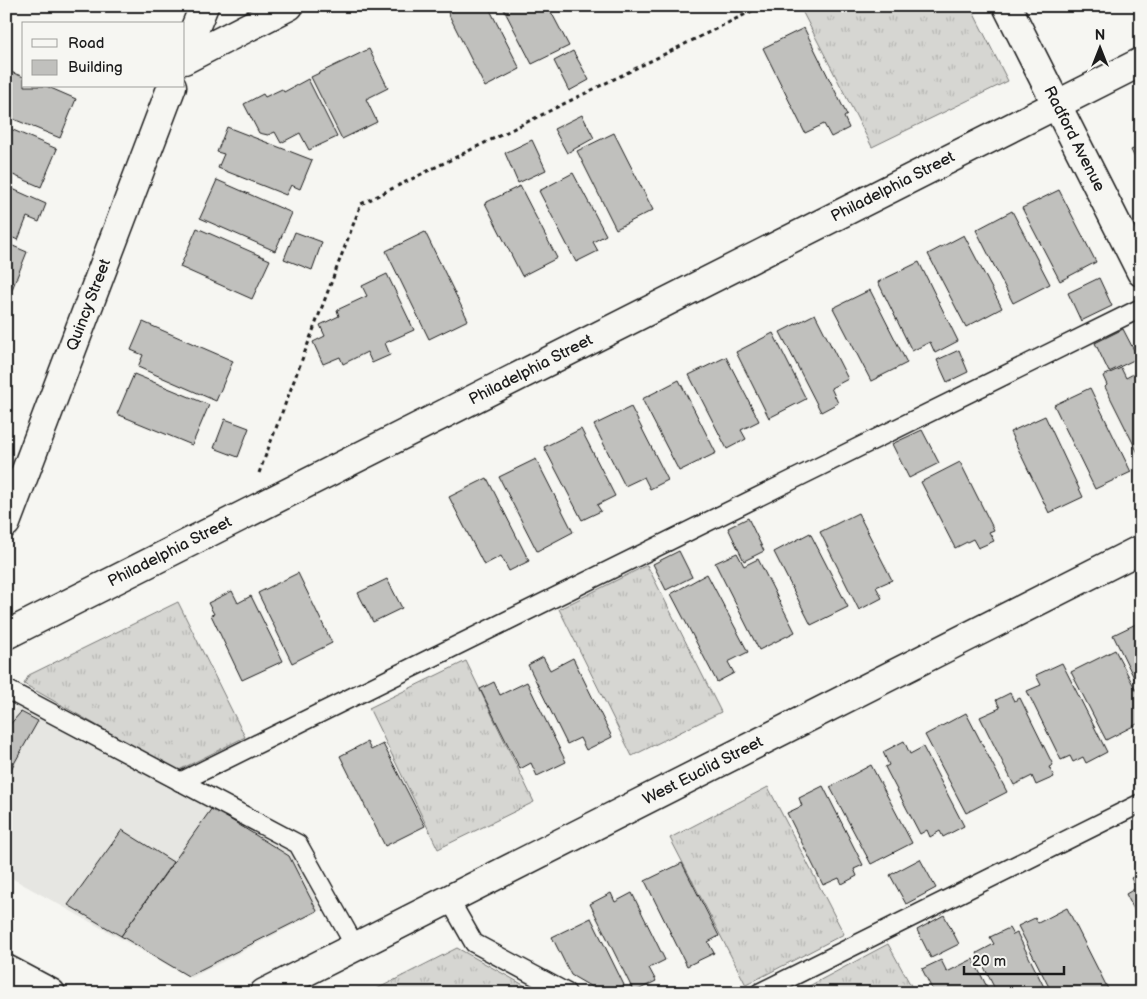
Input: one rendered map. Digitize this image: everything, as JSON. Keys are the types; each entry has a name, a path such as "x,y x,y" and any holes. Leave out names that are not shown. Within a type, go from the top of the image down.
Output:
{"street":[{"path":"185,54 204,6"},
{"path":"185,59 289,6"},
{"name":"Radford Avenue","path":"1007,6 1141,272"},
{"name":"Philadelphia Street","path":"6,635 1141,62"},
{"name":"Quincy Street","path":"6,523 171,88"},
{"name":"West Euclid Street","path":"264,993 1141,549"},
{"path":"6,969 51,993"}],"lane":[{"path":"180,782 1141,308"},
{"path":"6,689 298,844 356,946"},
{"path":"759,993 1141,803"},
{"path":"449,899 474,943 567,993"}],"path":[{"path":"242,516 361,204 762,6"}],"shaded area":[{"path":"18,705 291,852 322,910 191,978 6,875 6,719"}],"green space":[{"path":"970,6 1008,81 872,147 800,7"},
{"path":"647,565 721,712 632,756 559,609"},
{"path":"178,602 245,737 177,771 24,684 29,675"},
{"path":"466,661 534,802 438,849 369,708"},
{"path":"768,787 844,934 746,985 670,838"},
{"path":"888,944 915,993 798,992"},
{"path":"457,948 538,993 369,993"}],"building":[{"path":"462,6 488,6 520,69 485,87 448,13"},
{"path":"502,6 548,6 569,46 532,64"},
{"path":"804,28 847,115 844,117 849,128 831,137 824,124 805,133 763,48"},
{"path":"369,49 388,88 366,99 377,122 342,139 311,77"},
{"path":"573,51 589,80 569,91 554,61"},
{"path":"8,71 22,76 22,88 51,88 76,99 60,138 6,116 6,74"},
{"path":"308,79 337,137 309,150 300,133 281,143 275,132 268,135 259,133 244,104 263,94 265,97 282,89 284,92"},
{"path":"582,115 594,138 567,153 554,129"},
{"path":"6,127 57,149 41,187 6,172"},
{"path":"227,127 312,160 300,189 291,185 286,195 218,168 224,154 217,152"},
{"path":"614,133 653,210 616,229 577,151"},
{"path":"532,140 546,170 518,183 505,153"},
{"path":"1141,146 1141,170 1131,150"},
{"path":"573,173 606,235 593,242 598,251 576,262 539,191"},
{"path":"217,180 292,213 275,251 200,218"},
{"path":"6,186 46,204 39,222 27,217 18,240 6,235"},
{"path":"520,186 557,258 522,276 485,203"},
{"path":"1059,190 1096,262 1060,281 1022,208"},
{"path":"1012,211 1050,284 1013,303 976,230"},
{"path":"197,228 270,260 252,299 180,267"},
{"path":"295,232 322,242 312,270 284,259"},
{"path":"425,232 468,320 429,339 386,251"},
{"path":"964,235 1002,308 966,327 928,254"},
{"path":"6,243 27,252 11,292 6,291"},
{"path":"919,262 958,341 935,353 930,342 912,351 878,282"},
{"path":"387,274 414,330 385,343 390,355 372,363 367,352 343,364 340,357 323,364 313,342 325,336 320,325 339,316 337,310 367,296 362,286"},
{"path":"1099,278 1112,306 1081,321 1068,293"},
{"path":"870,290 907,363 871,381 833,308"},
{"path":"815,314 848,379 831,388 838,403 821,412 780,332"},
{"path":"143,322 233,361 216,401 138,367 143,355 131,350"},
{"path":"1123,329 1138,358 1109,372 1095,343"},
{"path":"773,333 806,399 769,418 736,352"},
{"path":"959,350 968,372 947,382 937,360"},
{"path":"726,357 759,421 741,430 746,439 727,449 689,375"},
{"path":"1121,368 1126,378 1141,370 1141,459 1105,387 1107,385 1103,376"},
{"path":"134,374 209,405 192,445 117,414"},
{"path":"679,380 716,453 679,471 642,399"},
{"path":"1090,388 1131,472 1095,489 1054,405"},
{"path":"631,407 668,480 650,489 644,477 625,486 594,425"},
{"path":"1045,416 1083,497 1049,513 1010,432"},
{"path":"225,419 249,428 238,457 214,448"},
{"path":"581,429 615,496 597,505 601,511 582,520 544,447"},
{"path":"922,430 939,463 909,478 892,444"},
{"path":"536,459 573,532 537,551 499,477"},
{"path":"960,462 994,530 989,532 994,541 978,548 973,539 955,548 921,482"},
{"path":"487,478 529,561 509,571 501,556 484,565 449,497"},
{"path":"858,513 892,580 876,587 882,598 859,610 820,532"},
{"path":"748,518 764,551 744,561 728,528"},
{"path":"810,533 848,607 811,625 774,552"},
{"path":"679,551 692,577 666,590 653,564"},
{"path":"737,553 744,566 758,559 795,632 759,650 715,563"},
{"path":"298,573 332,643 292,663 258,593"},
{"path":"707,574 748,652 728,662 734,673 717,682 671,594"},
{"path":"387,579 402,608 373,622 358,593"},
{"path":"232,591 238,603 251,596 283,661 242,680 211,615 214,614 208,603"},
{"path":"1138,623 1141,627 1141,692 1113,635"},
{"path":"1115,650 1141,700 1141,722 1106,740 1071,672"},
{"path":"543,657 550,670 573,658 612,737 586,750 580,738 567,744 528,665"},
{"path":"1062,663 1107,752 1086,763 1083,757 1073,762 1070,756 1061,760 1027,691 1041,685 1036,675"},
{"path":"494,682 500,695 527,682 566,762 537,776 531,763 520,769 480,689"},
{"path":"1010,693 1014,701 1020,698 1053,765 1049,767 1054,777 1036,785 1032,776 1014,785 980,717 1000,708 996,700"},
{"path":"21,712 38,721 6,778 6,729"},
{"path":"966,713 1007,792 966,813 925,735"},
{"path":"904,741 910,754 923,747 964,826 943,837 940,831 930,837 927,830 920,834 885,767 889,765 883,752"},
{"path":"367,742 371,750 383,744 425,826 385,846 340,756"},
{"path":"871,765 912,843 871,864 830,787"},
{"path":"823,786 863,865 854,869 857,876 842,884 839,878 823,885 787,813 802,806 799,798"},
{"path":"212,808 289,856 317,911 188,976 121,936"},
{"path":"122,830 173,862 121,936 68,905"},
{"path":"920,859 936,888 906,904 890,875"},
{"path":"682,863 719,936 708,942 714,953 687,966 645,881"},
{"path":"1141,873 1141,923 1126,894 1136,888 1131,878"},
{"path":"611,893 615,902 632,893 665,960 649,968 656,981 634,992 590,904"},
{"path":"1067,908 1110,993 1052,993 1018,926 1035,918 1038,923"},
{"path":"944,915 959,944 931,958 917,930"},
{"path":"591,918 624,985 607,993 602,993 571,975 552,937"},
{"path":"1009,928 1013,935 1017,933 1047,993 997,993 977,953 994,944 990,937"},
{"path":"973,959 990,993 934,993 922,969 941,960 947,972"}]}
